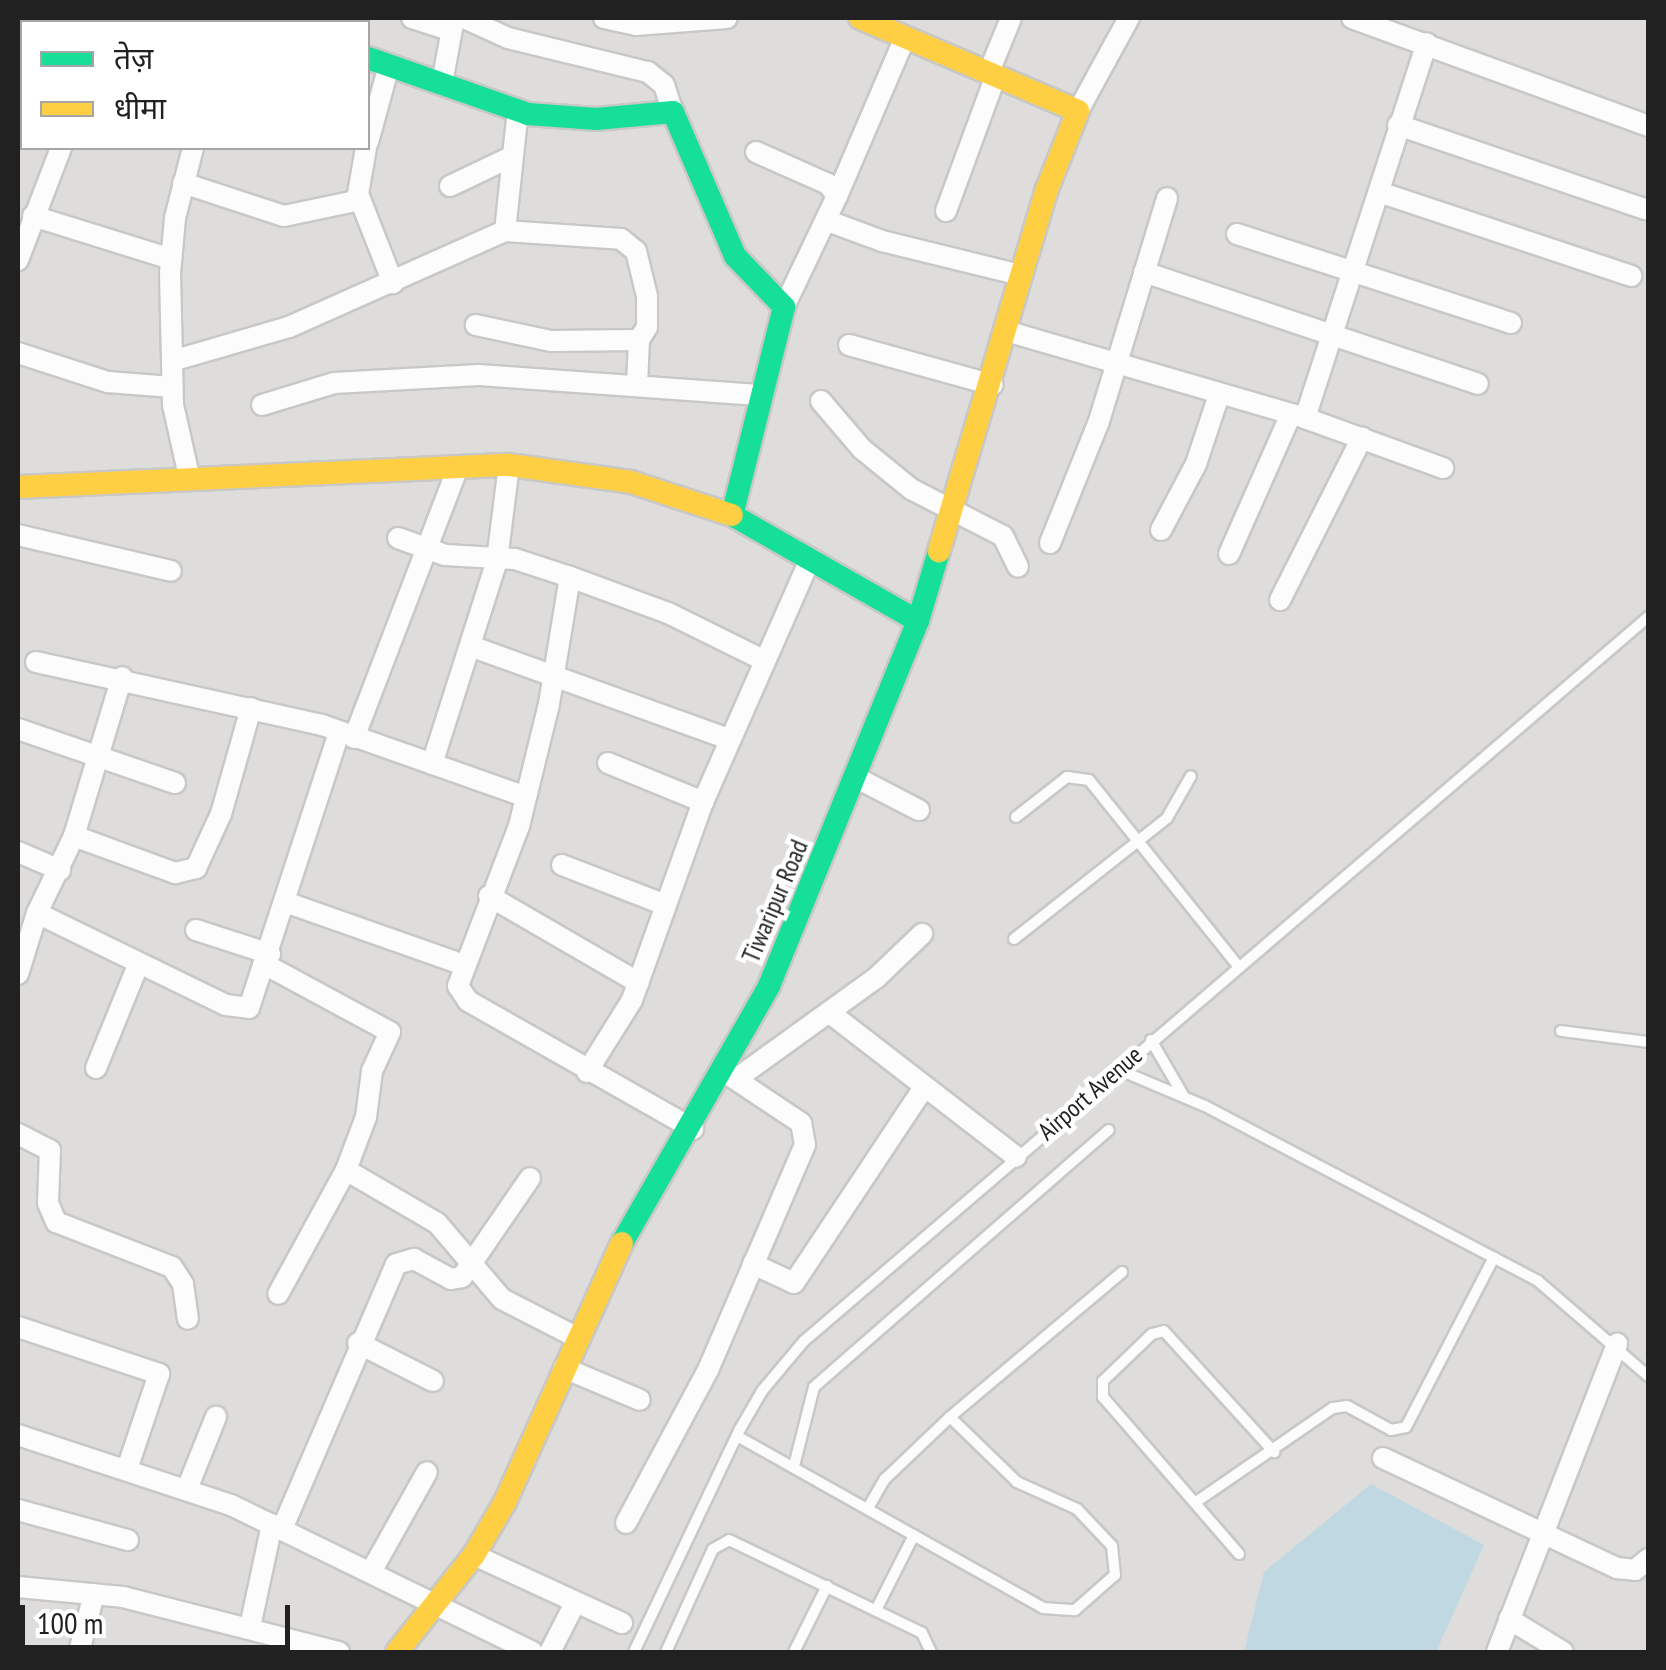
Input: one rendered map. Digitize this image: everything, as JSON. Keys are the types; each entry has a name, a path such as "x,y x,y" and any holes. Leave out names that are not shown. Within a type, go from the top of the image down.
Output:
{"street":[{"path":"412,18 456,22 648,72 664,85 735,256 784,306"},
{"path":"604,18 652,24 727,18"},
{"path":"946,211 1012,18"},
{"path":"876,21 1078,111 1129,18"},
{"path":"1352,18 1386,23 1648,126"},
{"path":"442,84 456,22"},
{"path":"732,515 758,395 784,306 828,221 905,37"},
{"path":"1228,554 1336,332 1427,42"},
{"path":"370,122 378,62 518,110 596,118 673,112"},
{"path":"505,232 518,110"},
{"name":"Tiwaripur Road","path":"397,1652 474,1554 505,1502 640,1202 731,1076 809,896 918,621 993,385 1020,275 1078,111"},
{"path":"1398,125 1645,209"},
{"path":"18,260 60,150"},
{"path":"189,476 172,387 170,259 183,183 193,150"},
{"path":"366,150 360,200 393,283"},
{"path":"756,152 828,184 838,196"},
{"path":"450,186 512,157"},
{"path":"183,183 284,216 360,200"},
{"path":"1379,192 1631,276"},
{"path":"1050,543 1115,366 1167,198"},
{"path":"33,216 170,259"},
{"path":"828,221 882,241 1020,275"},
{"path":"172,361 251,342 505,232 632,244 647,296 647,327 639,340 636,385"},
{"path":"1238,234 1511,323"},
{"path":"1144,272 1336,332 1478,384"},
{"path":"476,325 551,341 639,340"},
{"path":"1006,330 1115,366 1298,416 1443,468"},
{"path":"849,344 993,385"},
{"path":"18,353 108,382 172,387"},
{"path":"262,405 358,380 479,374 758,395"},
{"path":"1161,530 1196,464 1220,395"},
{"path":"821,401 886,470 954,516 1004,536 1018,567"},
{"path":"1280,600 1362,438"},
{"path":"18,487 189,476 509,466 632,482 732,515 918,621"},
{"path":"432,764 473,646 497,560 509,466"},
{"path":"37,913 241,1010 254,1004 285,902 347,735 458,467"},
{"path":"18,536 171,571"},
{"path":"398,538 425,548 570,577 668,613 763,660"},
{"path":"587,1072 639,982 703,802 810,558"},
{"path":"570,577 555,671 526,798 461,964 458,986 468,1002 693,1129"},
{"path":"473,646 555,671"},
{"path":"36,662 122,677 250,708 347,735 526,798"},
{"path":"555,671 557,682 729,739"},
{"path":"18,974 37,913 74,836 122,677"},
{"path":"74,836 175,873 196,868 221,814 250,708"},
{"path":"18,729 175,783"},
{"path":"608,763 703,802"},
{"path":"855,777 918,810"},
{"path":"18,852 60,870"},
{"path":"562,864 664,904"},
{"path":"490,896 639,982"},
{"path":"285,902 461,964"},
{"path":"196,930 268,959 390,1029 346,1170 278,1294"},
{"path":"626,1523 708,1370 807,1136 801,1123 731,1076 830,1013 922,934"},
{"path":"96,1068 138,964"},
{"path":"830,1013 1016,1157"},
{"path":"753,1264 794,1283 924,1088"},
{"path":"18,1134 50,1150 48,1203 56,1222 172,1267 183,1284 188,1319"},
{"path":"346,1170 437,1223 502,1299 578,1338"},
{"path":"250,1627 277,1527 358,1343 401,1260 414,1260 452,1279 475,1265 530,1178"},
{"path":"18,1327 160,1374 127,1469"},
{"path":"358,1343 432,1381"},
{"path":"1497,1652 1616,1344"},
{"path":"564,1368 640,1400"},
{"path":"186,1489 216,1417"},
{"path":"18,1435 186,1489 277,1527 372,1570 532,1652"},
{"path":"1383,1458 1546,1530 1628,1572 1648,1560"},
{"path":"372,1570 427,1472"},
{"path":"18,1510 128,1540"},
{"path":"474,1554 622,1623"},
{"path":"18,1587 94,1594 250,1627 339,1652"},
{"path":"79,1652 94,1594"},
{"path":"550,1652 575,1602"},
{"path":"1509,1619 1564,1652"}],"lane":[{"name":"Airport Avenue","path":"634,1652 737,1436 762,1391 804,1342 1116,1069 1648,616"},
{"path":"1016,817 1076,776 1102,790 1238,966"},
{"path":"1014,939 1167,818 1191,776"},
{"path":"1562,1032 1648,1042"},
{"path":"1151,1040 1183,1095"},
{"path":"1116,1069 1183,1095 1494,1257 1578,1309 1648,1376"},
{"path":"794,1466 814,1387 1109,1130"},
{"path":"1196,1502 1340,1405 1392,1430 1406,1427 1494,1257"},
{"path":"868,1508 885,1478 950,1417 1122,1272"},
{"path":"1239,1554 1101,1391 1109,1374 1152,1334 1168,1332 1274,1452"},
{"path":"737,1436 1054,1612 1075,1610 1115,1575 1117,1558 1089,1518 1017,1482 950,1417"},
{"path":"876,1610 914,1534"},
{"path":"666,1652 719,1542 742,1541 928,1637 931,1652"},
{"path":"794,1652 828,1586"}],"shaded area":[{"path":"18,18 1648,18 1648,1652 18,1652"}],"water":[{"path":"1371,1484 1484,1545 1436,1652 1244,1652 1264,1572"}],"traffic: fast":[{"path":"370,59 528,114 596,119 673,112 735,256 784,307 732,515 918,621"},
{"path":"622,1243 769,986 918,621 939,551"}],"traffic: slow":[{"path":"860,18 1078,111 1046,192 939,551"},
{"path":"18,487 509,465 631,482 732,515"},
{"path":"397,1652 474,1555 505,1502 622,1243"}]}
